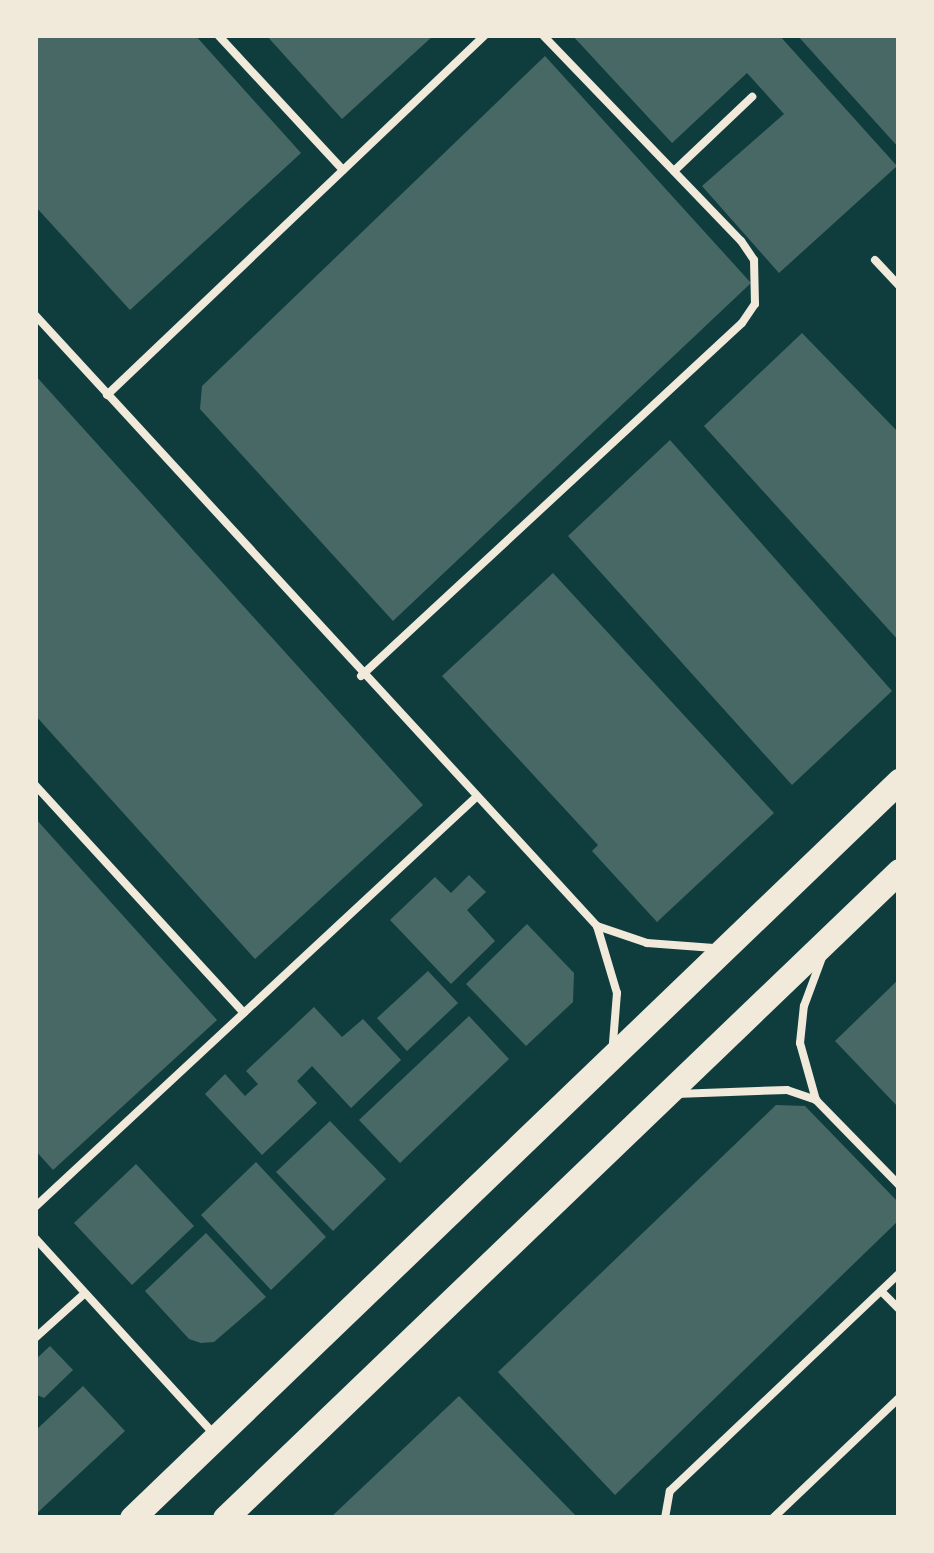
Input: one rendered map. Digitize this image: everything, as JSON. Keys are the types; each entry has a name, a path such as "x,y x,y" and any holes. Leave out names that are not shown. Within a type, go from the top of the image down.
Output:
{"main road":[{"path":"132,1518 899,781"},
{"path":"225,1518 899,871"}],"lane":[{"path":"218,35 343,170"},
{"path":"107,395 485,35"},
{"path":"361,676 742,324 755,304 754,260 543,35"},
{"path":"674,171 752,97"},
{"path":"875,260 899,286"},
{"path":"35,316 474,799 596,926 617,993 607,1062"},
{"path":"35,784 244,1013"},
{"path":"35,1207 474,799"},
{"path":"596,926 673,948 727,947"},
{"path":"816,1100 800,1042 804,1006 830,937"},
{"path":"666,1094 787,1090 816,1100 899,1185"},
{"path":"35,1238 216,1436"},
{"path":"666,1518 670,1491 899,1274"},
{"path":"881,1291 899,1309"},
{"path":"35,1338 86,1293"},
{"path":"773,1518 899,1398"}],"building":[{"path":"35,35 195,35 301,153 130,310 35,206"},
{"path":"266,35 434,35 342,119"},
{"path":"572,35 779,35 897,166 779,273 702,186 784,114 747,73 672,143"},
{"path":"797,35 899,35 899,148"},
{"path":"545,56 751,283 393,621 200,409 202,386"},
{"path":"802,333 899,433 899,641 704,426"},
{"path":"35,375 423,805 255,959 35,715"},
{"path":"670,440 892,691 792,785 568,536"},
{"path":"553,573 774,813 657,922 592,851 598,845 442,676"},
{"path":"35,818 217,1020 53,1170 35,1150"},
{"path":"469,875 486,892 467,910 495,941 451,984 390,920 435,877 451,893"},
{"path":"527,924 574,973 573,1002 526,1046 466,984"},
{"path":"428,971 458,1003 407,1051 377,1018"},
{"path":"899,979 899,1108 835,1041"},
{"path":"314,1007 342,1037 363,1019 401,1060 351,1108 312,1066 297,1081 317,1103 262,1155 205,1094 225,1074 245,1096 258,1084 246,1071"},
{"path":"469,1016 509,1059 400,1163 359,1120"},
{"path":"776,1105 805,1106 899,1203 899,1220 615,1495 498,1372"},
{"path":"330,1121 386,1179 333,1231 276,1172"},
{"path":"256,1162 326,1237 271,1290 201,1215"},
{"path":"136,1164 194,1226 132,1285 74,1223"},
{"path":"206,1233 266,1297 214,1342 201,1343 189,1339 145,1291"},
{"path":"50,1346 73,1370 44,1398 35,1394 35,1360"},
{"path":"83,1386 125,1431 35,1515 35,1431"},
{"path":"459,1396 578,1518 330,1518"}]}
